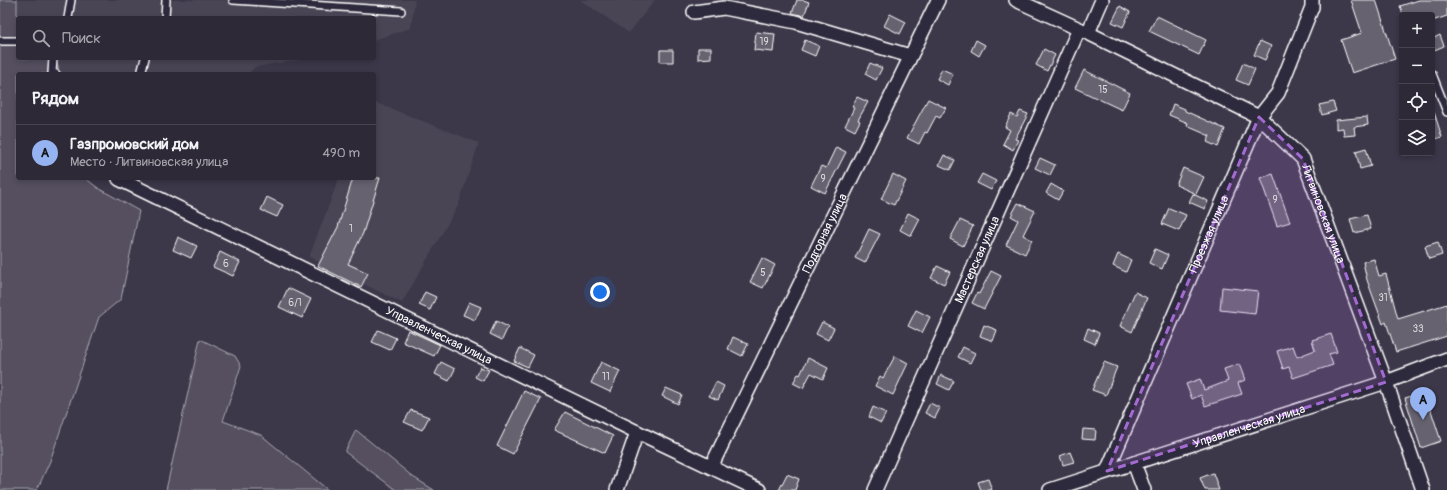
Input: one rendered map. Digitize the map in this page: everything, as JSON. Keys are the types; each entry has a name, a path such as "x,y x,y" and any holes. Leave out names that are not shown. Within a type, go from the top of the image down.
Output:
{"street":[{"name":"Подгорная улица","path":"711,467 938,0"},
{"name":"Литвиновская улица","path":"1016,0 1084,31 1259,116 1303,159 1386,382 1423,490"},
{"name":"Мастерская улица","path":"875,490 1084,31 1102,0"},
{"name":"Проезжая улица","path":"1107,471 1259,116 1278,93 1312,7 1312,0"},
{"path":"694,12 724,8 796,22 910,56"},
{"name":"Управленческая улица","path":"121,180 759,490"},
{"name":"Управленческая улица","path":"1050,490 1386,382 1447,359"},
{"path":"617,490 637,432"},
{"path":"1134,463 1144,490"}],"lane":[{"path":"68,16 71,0"},
{"path":"165,16 166,0"},
{"path":"233,0 401,11"},
{"path":"0,41 16,41"},
{"path":"52,72 53,60"},
{"path":"142,72 144,60"},
{"path":"1435,82 1447,112"}],"highlighted area":[{"path":"1259,117 1303,159 1386,382 1107,471"}],"shaded area":[{"path":"0,0 17,0 17,14 18,16 16,16 16,60 54,60 58,65 59,72 16,72 16,180 88,180 98,188 139,211 121,299 99,317 50,461 37,490 0,490"},
{"path":"17,0 415,0 411,28 376,39 376,16 17,15"},
{"path":"580,0 655,0 629,33"},
{"path":"53,60 299,60 255,67 250,72 58,72"},
{"path":"376,103 479,143 458,206 402,303 309,257 338,180 376,180"},
{"path":"200,339 235,356 241,366 223,421 261,435 328,490 166,490"},
{"path":"356,430 413,477 434,490 396,490 345,452"}],"building":[{"path":"797,0 809,2 804,16 792,13"},
{"path":"1351,0 1376,0 1395,59 1352,73 1341,40 1362,33"},
{"path":"1419,0 1447,0 1447,16 1435,20 1435,12 1402,12 1400,6"},
{"path":"1120,6 1130,12 1123,27 1112,22"},
{"path":"890,14 906,22 900,34 884,26"},
{"path":"1157,16 1206,40 1199,55 1149,31"},
{"path":"756,32 775,34 773,52 754,50"},
{"path":"1440,35 1444,46 1435,50 1435,38"},
{"path":"805,40 819,46 815,56 801,50"},
{"path":"976,40 985,45 979,56 971,51"},
{"path":"1260,41 1271,46 1265,60 1254,55"},
{"path":"698,48 711,48 711,58 698,59"},
{"path":"1044,49 1055,55 1047,71 1036,65"},
{"path":"660,50 673,50 673,62 660,62"},
{"path":"870,63 882,68 876,80 865,74"},
{"path":"1243,63 1255,69 1248,85 1236,80"},
{"path":"942,69 953,74 948,85 937,79"},
{"path":"1084,70 1130,93 1122,110 1075,88"},
{"path":"857,97 868,102 858,120 860,121 855,131 845,126 854,108 852,107"},
{"path":"928,99 946,108 940,118 936,116 919,144 907,138"},
{"path":"1333,102 1336,111 1322,115 1319,105"},
{"path":"1173,104 1225,129 1218,147 1207,142 1210,136 1187,126 1188,123 1169,115"},
{"path":"1020,111 1028,114 1015,139 1018,140 1013,150 1003,144 1010,130 1005,127 1011,114 1017,117"},
{"path":"1435,115 1442,137 1435,139"},
{"path":"1367,117 1368,125 1354,127 1355,135 1344,136 1343,128 1336,129 1336,120"},
{"path":"836,147 846,152 825,193 811,186 821,166 826,168"},
{"path":"1366,148 1371,166 1360,169 1356,151"},
{"path":"944,155 955,160 950,170 939,165"},
{"path":"1040,158 1055,165 1050,175 1035,168"},
{"path":"1183,168 1204,177 1196,194 1176,185"},
{"path":"893,174 906,181 894,205 881,199"},
{"path":"982,174 996,181 991,190 977,183"},
{"path":"1273,174 1290,222 1277,226 1260,178"},
{"path":"376,178 380,178 363,233 348,264 368,273 361,287 318,266 338,227 352,180 376,180"},
{"path":"1051,184 1063,191 1058,200 1046,193"},
{"path":"1193,194 1208,201 1205,209 1189,202"},
{"path":"267,197 283,205 277,217 261,210"},
{"path":"1018,203 1035,211 1023,235 1032,240 1025,254 1006,245 1018,220 1011,216"},
{"path":"1169,208 1186,215 1179,231 1162,224"},
{"path":"908,213 920,219 911,236 900,230"},
{"path":"1367,215 1371,229 1354,233 1350,219"},
{"path":"960,220 973,226 963,246 950,239"},
{"path":"869,229 880,234 865,263 855,258"},
{"path":"178,237 197,246 191,258 173,250"},
{"path":"1438,242 1442,255 1429,259 1425,246"},
{"path":"1155,249 1168,255 1162,269 1149,263"},
{"path":"220,252 240,262 233,276 213,267"},
{"path":"1118,254 1131,260 1126,272 1113,266"},
{"path":"762,258 775,265 763,288 750,282"},
{"path":"1374,259 1379,276 1386,274 1398,319 1447,304 1447,336 1396,352 1386,322 1383,324 1367,280 1363,262"},
{"path":"937,266 950,272 944,284 931,278"},
{"path":"991,271 1001,276 984,309 972,303 977,293 979,294"},
{"path":"1222,287 1258,291 1255,314 1220,310"},
{"path":"288,288 311,299 302,318 279,307"},
{"path":"425,292 436,297 430,310 419,305"},
{"path":"1135,292 1147,298 1132,332 1120,326"},
{"path":"469,302 481,307 475,320 463,315"},
{"path":"916,310 930,317 922,333 908,326"},
{"path":"496,321 508,327 502,340 490,334"},
{"path":"822,322 834,328 828,340 816,334"},
{"path":"984,325 997,330 993,341 980,336"},
{"path":"1088,328 1099,333 1095,344 1084,339"},
{"path":"378,330 396,338 390,350 372,342"},
{"path":"408,330 440,345 434,356 403,342"},
{"path":"1331,334 1337,352 1329,354 1333,365 1293,378 1289,367 1283,369 1277,351 1293,346 1297,357 1315,350 1312,340"},
{"path":"733,337 748,344 742,356 728,349"},
{"path":"963,347 975,353 970,363 958,357"},
{"path":"520,348 534,355 528,367 514,361"},
{"path":"895,356 908,363 893,395 875,386 880,376 883,378"},
{"path":"808,358 828,368 823,379 811,373 803,388 793,383 798,374 800,375"},
{"path":"441,362 455,369 449,381 435,374"},
{"path":"601,362 620,371 610,392 591,383"},
{"path":"1104,362 1117,367 1106,395 1092,390"},
{"path":"1239,364 1245,380 1238,383 1242,394 1205,406 1201,395 1192,399 1186,384 1200,379 1204,390 1228,381 1224,369"},
{"path":"480,367 489,370 483,381 475,377"},
{"path":"941,375 954,381 949,390 937,384"},
{"path":"716,382 724,386 718,400 709,396"},
{"path":"666,388 682,395 678,404 662,396"},
{"path":"524,391 541,399 513,454 497,446"},
{"path":"1425,392 1441,441 1421,448 1405,398"},
{"path":"930,403 940,408 935,418 925,413"},
{"path":"873,407 886,413 881,423 869,417"},
{"path":"411,410 429,417 422,430 404,422"},
{"path":"565,412 613,436 605,453 554,430"},
{"path":"1083,429 1096,430 1095,440 1082,439"},
{"path":"1070,452 1074,462 1063,465 1060,456"},
{"path":"1213,473 1219,490 1205,490 1200,478"},
{"path":"787,474 799,479 795,490 779,490"},
{"path":"988,479 992,490 981,490 978,482"}],"place":[{"name":"Газпромовский дом","path":"1423,420"}]}
